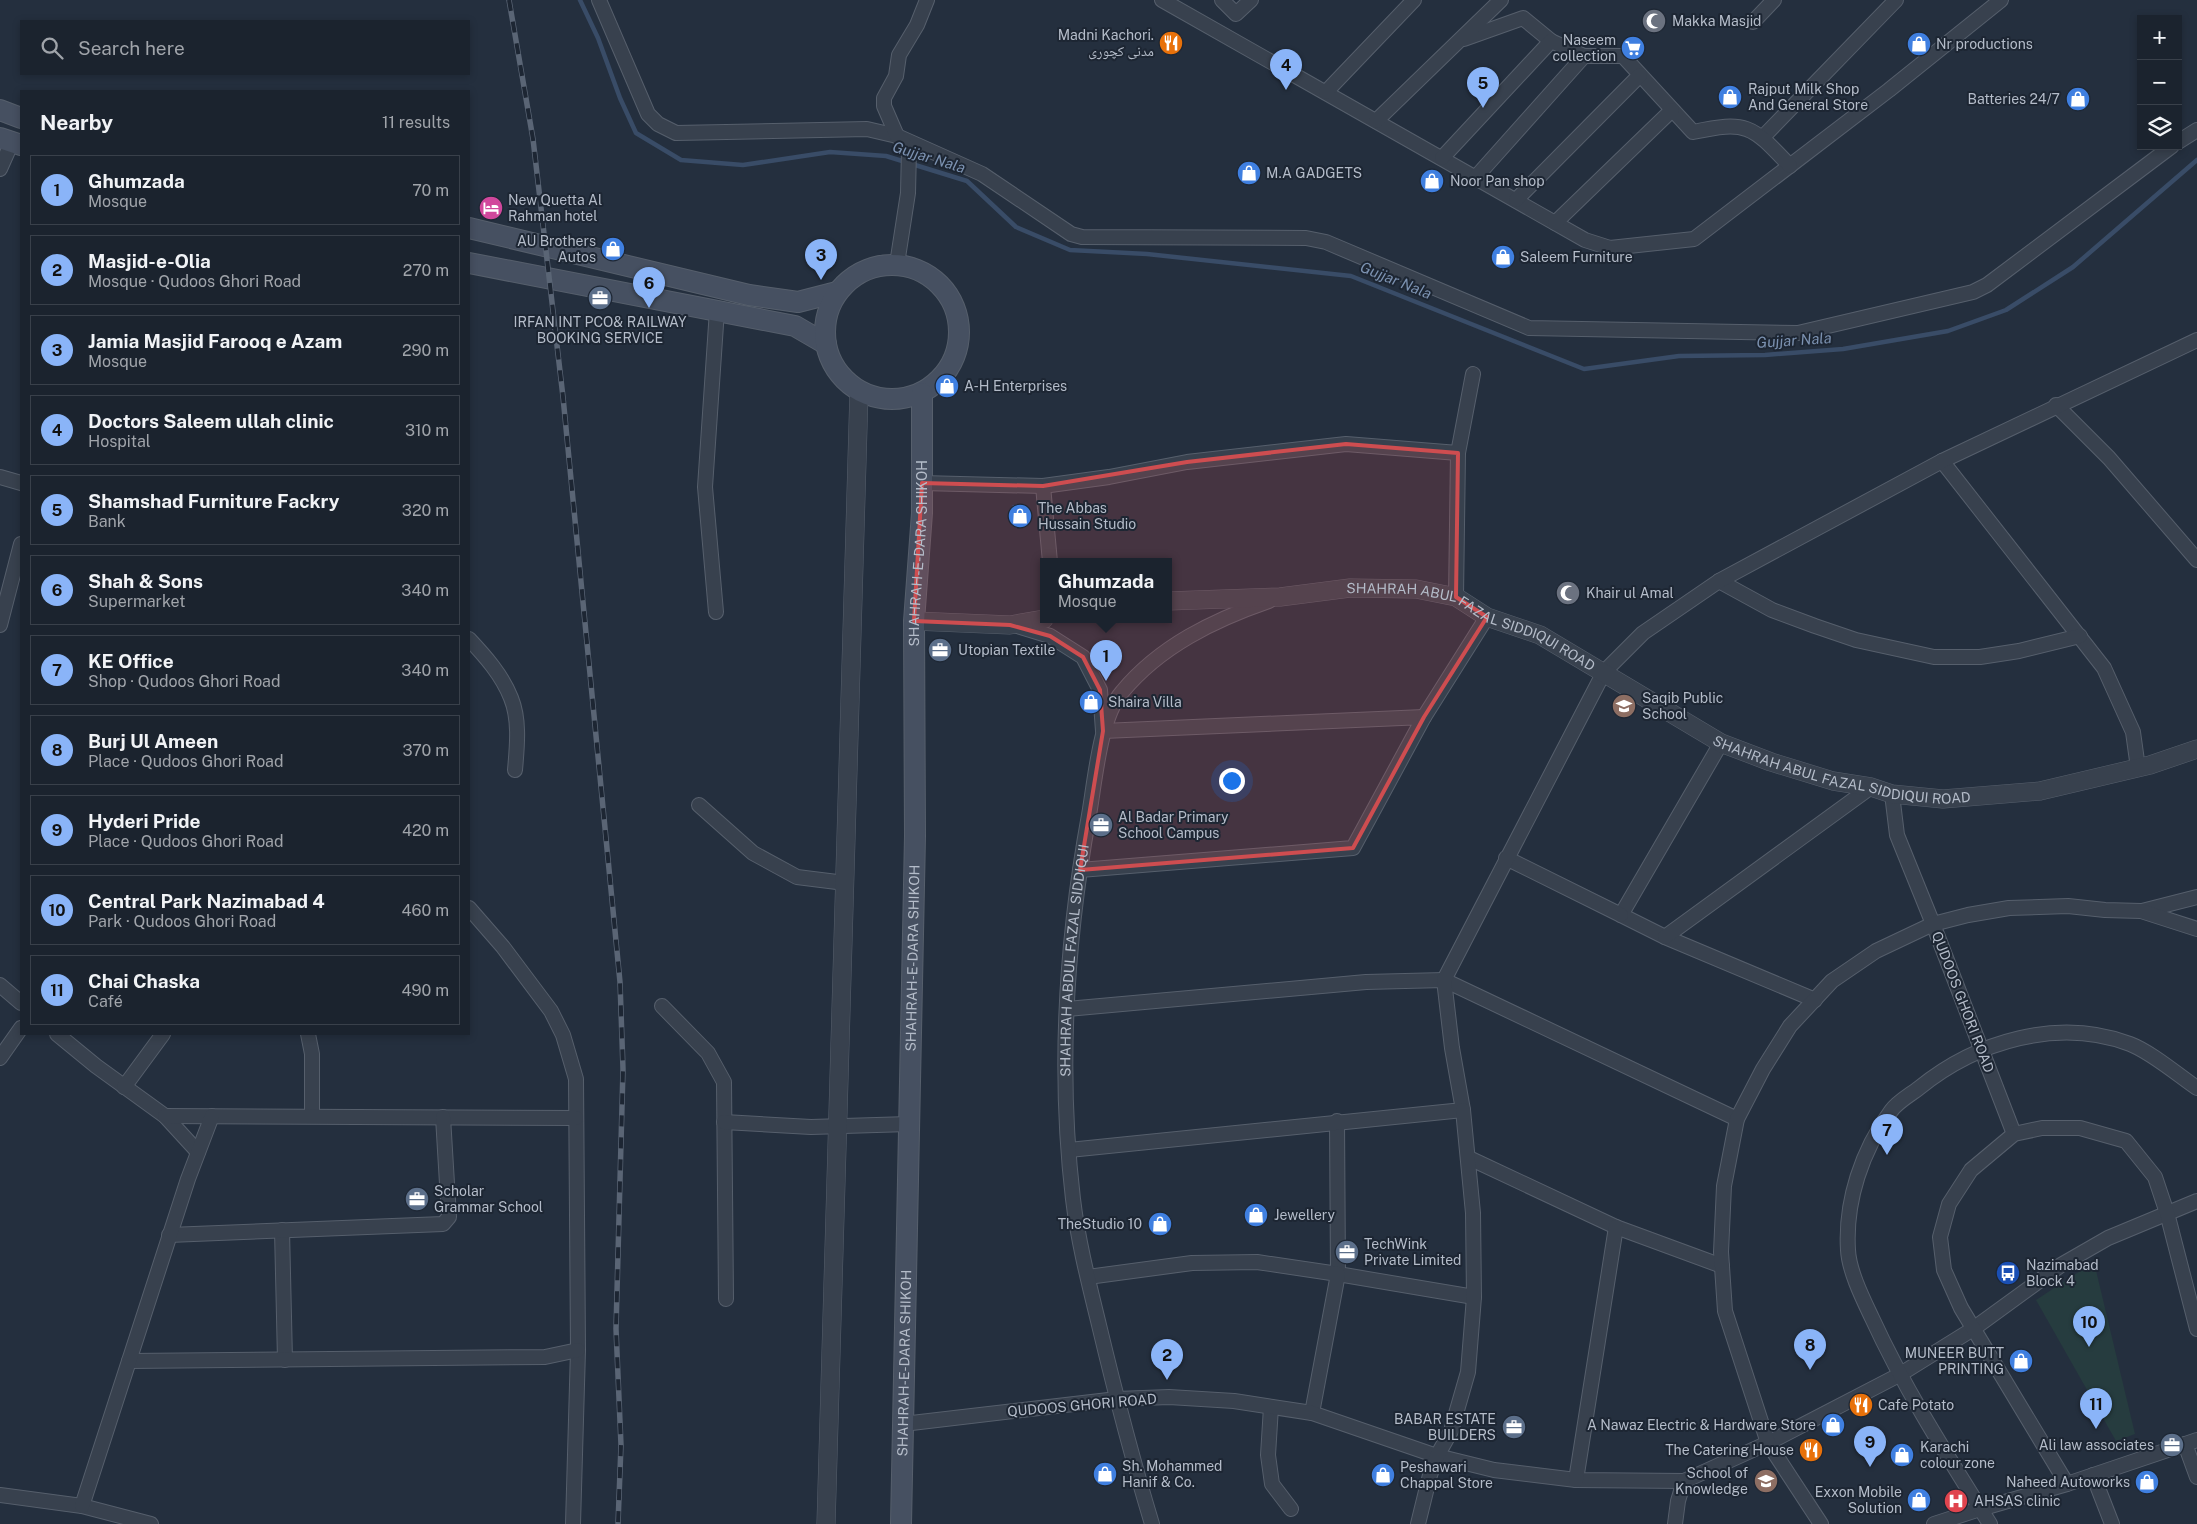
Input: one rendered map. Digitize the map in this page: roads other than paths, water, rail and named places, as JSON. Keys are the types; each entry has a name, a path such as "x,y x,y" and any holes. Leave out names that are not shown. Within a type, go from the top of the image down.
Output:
{"main road":[{"path":"0,110 20,118"},
{"path":"470,228 749,294 798,302 837,292"},
{"path":"470,263 795,326 826,344"},
{"path":"897,264 918,269 937,281 950,298 958,319 959,341 953,362 940,380 922,393 901,400 880,399 859,392 841,377 829,358 824,335 827,312 837,292 853,276 874,266 897,264"},
{"name":"SHAHRAH-E-DARA SHIKOH","path":"901,1524 915,836 914,621 922,513 922,393"}],"street":[{"path":"599,0 648,114 676,133 866,129 897,136 982,174 1071,234 1082,237 1306,238 1326,242 1528,328 1798,333 1973,292 1987,285 2167,150"},
{"path":"897,264 908,193 909,149 897,136 884,106 884,98 896,76 898,56 917,25 927,0"},
{"path":"1162,0 1585,240 1610,248 1694,239 1889,90 2001,0"},
{"path":"1222,0 1236,14 1251,0"},
{"path":"1326,92 1414,0"},
{"path":"1376,121 1500,0"},
{"path":"1753,22 1774,0"},
{"path":"1763,137 1896,0"},
{"path":"1458,41 1523,18 1551,40 1584,56 1623,56 1693,132 1741,125 1763,137 1790,166"},
{"path":"1442,158 1551,40"},
{"path":"1476,177 1584,56"},
{"path":"1516,200 1640,75"},
{"path":"1555,223 1672,110"},
{"path":"2182,139 2197,130"},
{"path":"0,169 11,141"},
{"path":"716,612 706,487 717,310"},
{"path":"1418,1524 1437,1456 1451,1431 1468,1372 1474,1297 1473,1213 1469,1158 1444,980 1604,672 1643,633 1719,581 1942,462 2056,406 2195,344"},
{"path":"1456,597 1458,453 1473,374"},
{"path":"826,1524 859,392"},
{"path":"2056,406 2109,458 2197,560"},
{"path":"922,483 1043,486 1109,477 1187,462 1346,444 1458,453"},
{"path":"1942,462 2104,668 2133,732 2138,768"},
{"path":"0,477 20,483"},
{"path":"1043,486 1050,558"},
{"path":"0,625 20,548"},
{"path":"1719,581 1772,610 1798,620 1856,640 1934,657 1980,657 2019,651 2080,636"},
{"name":"SHAHRAH ABUL FAZAL SIDDIQUI ROAD","path":"1280,597 1350,588 1416,589 1456,597 1487,617 1540,635 1721,743 1771,762 1833,781 1871,787 1892,794 1942,799 2040,791 2138,768 2197,749"},
{"path":"1172,601 1280,597"},
{"name":"SHAHRAH ABDUL FAZAL SIDDIQUI","path":"1152,1524 1117,1399 1088,1277 1073,1201 1066,1123 1067,1009 1069,951 1080,870 1103,731 1120,693 1149,665 1195,632 1239,612 1280,597"},
{"path":"1080,870 1353,848 1424,717 1487,617"},
{"path":"914,621 1010,624 1040,620"},
{"path":"1010,624 1050,636 1083,657 1100,690 1103,731 1424,717"},
{"path":"470,640 492,664 512,698 518,737 514,770"},
{"path":"1621,915 1721,743"},
{"path":"1665,937 1871,787"},
{"path":"1821,1524 1768,1443 1725,1311 1722,1266 1724,1186 1737,1119 1763,1069 1790,1026 1832,981 1876,951 1933,924 1896,835 1892,794"},
{"path":"699,805 753,852 797,877 845,883"},
{"path":"1506,858 1665,937 1815,1000"},
{"path":"2142,911 2197,897"},
{"name":"QUDOOS GHORI ROAD","path":"2014,1134 1933,924 1968,915 2009,908 2068,906 2142,911 2197,929"},
{"path":"470,909 503,947 555,1019 563,1035 576,1079 578,1350 573,1524"},
{"path":"1067,1009 1366,982 1444,980 1737,1119"},
{"path":"0,985 20,1002"},
{"path":"662,1006 708,1053 724,1082 726,1299"},
{"path":"0,1058 4,1044 20,1029"},
{"path":"1990,1524 1899,1375 1859,1292 1848,1252 1849,1208 1867,1149 1892,1109 1935,1074 1981,1050 2022,1037 2063,1032 2096,1036 2130,1044 2170,1068 2197,1088"},
{"path":"124,1087 162,1035"},
{"path":"308,1035 312,1054 312,1116"},
{"path":"63,1036 124,1087 165,1116 198,1152"},
{"path":"1069,1150 1337,1121 1463,1110"},
{"path":"165,1116 576,1118"},
{"path":"82,1506 169,1235 212,1116"},
{"path":"169,1235 443,1224 449,1217 443,1117"},
{"path":"1312,1413 1338,1274 1337,1121"},
{"path":"724,1122 811,1127 909,1124"},
{"path":"2067,1484 1973,1328 1944,1270 1940,1236 1949,1204 1971,1170 2014,1134 2042,1128 2080,1128 2126,1141 2154,1178 2167,1213 2197,1329"},
{"path":"1469,1158 1616,1227 1722,1266"},
{"name":"QUDOOS GHORI ROAD","path":"903,1424 1117,1399 1169,1397 1234,1401 1312,1413 1437,1456 1494,1470 1576,1480 1684,1481 1768,1443 1899,1375 1973,1328 2061,1265 2108,1238 2197,1201"},
{"path":"1576,1480 1616,1227"},
{"path":"282,1230 285,1360"},
{"path":"1088,1277 1192,1263 1257,1262 1474,1297"},
{"path":"128,1361 546,1357 578,1350"},
{"path":"1271,1407 1268,1455 1272,1484 1291,1509"},
{"path":"1934,1524 1980,1508 2067,1484 2191,1442 2197,1478"},
{"path":"2094,1475 2112,1524"},
{"path":"1676,1524 1678,1500 1684,1481"},
{"path":"0,1495 82,1506 151,1524"}],"waterway":[{"name":"Gujjar Nala","path":"580,0 598,38 620,98 636,133 681,160 743,165 830,152 886,156 967,181 1016,227 1070,250 1147,254 1351,276 1584,369 1679,356 1765,355 1843,349 1948,331 2006,310 2073,267 2197,160"}],"railway":[{"path":"509,0 533,139 563,397 620,982 623,1069 616,1329 621,1445 618,1524"}],"place":[{"name":"Makka Masjid","path":"1654,21"},
{"name":"Madni Kachori. مدنی کچوری","path":"1171,43"},
{"name":"Nr productions","path":"1919,44"},
{"name":"Naseem collection","path":"1633,48"},
{"name":"Doctors Saleem ullah clinic","path":"1286,90"},
{"name":"Rajput Milk Shop And General Store","path":"1730,97"},
{"name":"Batteries 24/7","path":"2078,99"},
{"name":"Shamshad Furniture Fackry","path":"1483,108"},
{"name":"M.A GADGETS","path":"1249,173"},
{"name":"Noor Pan shop","path":"1432,181"},
{"name":"New Quetta Al Rahman hotel","path":"491,208"},
{"name":"AU Brothers Autos","path":"613,249"},
{"name":"Saleem Furniture","path":"1503,257"},
{"name":"Jamia Masjid Farooq e Azam","path":"821,280"},
{"name":"IRFAN INT PCO& RAILWAY BOOKING SERVICE","path":"600,298"},
{"name":"Shah & Sons","path":"649,308"},
{"name":"A-H Enterprises","path":"947,386"},
{"name":"The Abbas Hussain Studio","path":"1020,516"},
{"name":"Khair ul Amal","path":"1568,593"},
{"name":"Utopian Textile","path":"940,650"},
{"name":"Ghumzada","path":"1106,681"},
{"name":"Shaira Villa","path":"1091,702"},
{"name":"Saqib Public School","path":"1624,706"},
{"name":"Al Badar Primary School Campus","path":"1101,825"},
{"name":"KE Office","path":"1887,1155"},
{"name":"Scholar Grammar School","path":"417,1199"},
{"name":"Jewellery","path":"1256,1215"},
{"name":"TheStudio 10","path":"1160,1224"},
{"name":"TechWink Private Limited","path":"1347,1252"},
{"name":"Nazimabad Block 4","path":"2008,1273"},
{"name":"Central Park Nazimabad 4","path":"2089,1347"},
{"name":"MUNEER BUTT PRINTING","path":"2021,1361"},
{"name":"Burj Ul Ameen","path":"1810,1370"},
{"name":"Masjid-e-Olia","path":"1167,1380"},
{"name":"Cafe Potato","path":"1861,1405"},
{"name":"A Nawaz Electric & Hardware Store","path":"1833,1425"},
{"name":"BABAR ESTATE BUILDERS","path":"1514,1427"},
{"name":"Chai Chaska","path":"2096,1429"},
{"name":"Ali law associates","path":"2172,1445"},
{"name":"The Catering House","path":"1811,1450"},
{"name":"Karachi colour zone","path":"1902,1455"},
{"name":"Hyderi Pride","path":"1870,1467"},
{"name":"Sh. Mohammed Hanif & Co.","path":"1105,1474"},
{"name":"Peshawari Chappal Store","path":"1383,1475"},
{"name":"School of Knowledge","path":"1766,1481"},
{"name":"Naheed Autoworks","path":"2147,1482"},
{"name":"Exxon Mobile Solution","path":"1919,1500"},
{"name":"AHSAS clinic","path":"1956,1501"}]}
